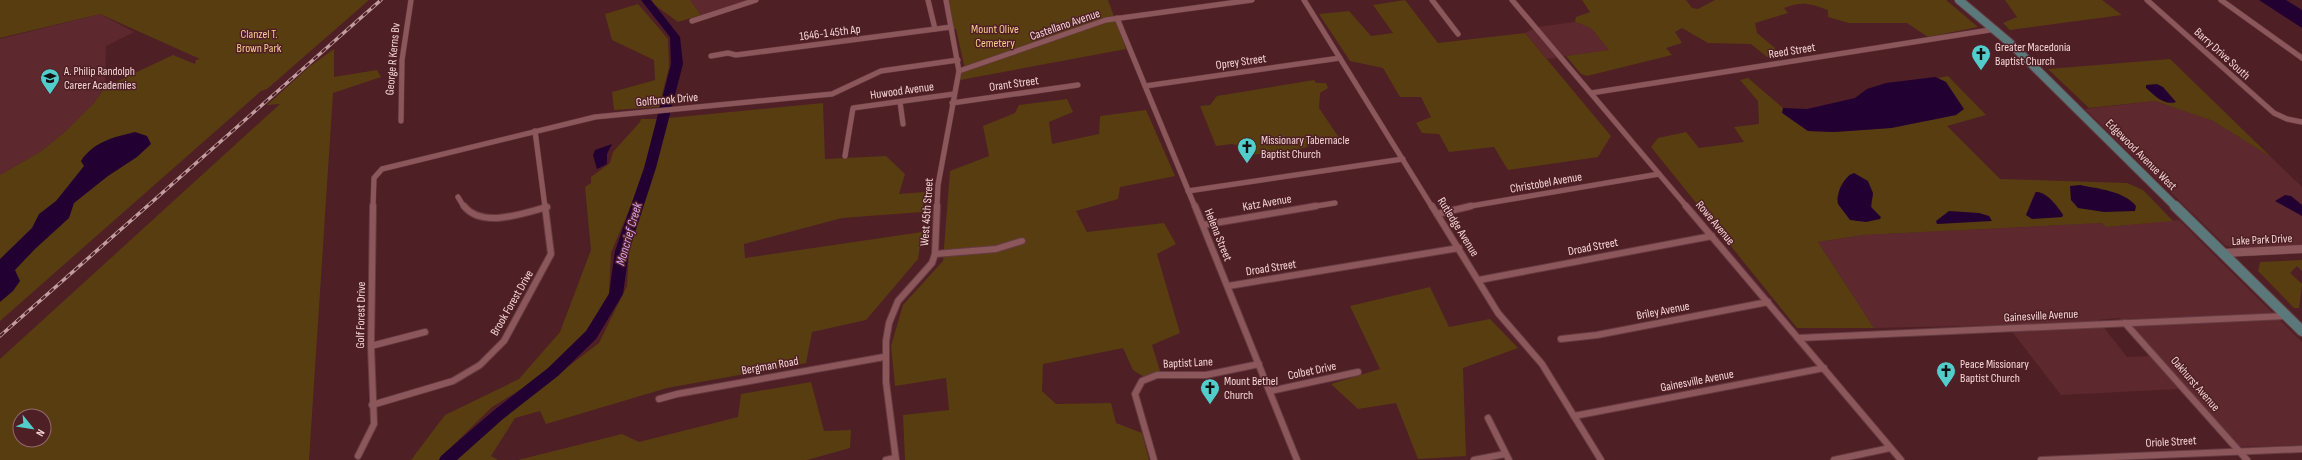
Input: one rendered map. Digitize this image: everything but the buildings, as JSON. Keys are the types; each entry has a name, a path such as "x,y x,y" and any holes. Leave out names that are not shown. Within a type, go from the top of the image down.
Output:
{"main road":[{"name":"Edgewood Avenue West","path":"1959,0 1996,29 2302,331"}],"street":[{"name":"George R Kerns Bv","path":"401,121 401,80 406,22 411,0"},
{"path":"692,21 756,0"},
{"path":"928,0 934,29"},
{"name":"West 45th Street","path":"895,459 884,358 887,327 895,306 932,263 935,254 938,185 952,103 960,71 946,0"},
{"name":"Castellano Avenue","path":"960,71 1117,18 1252,0"},
{"name":"Rutledge Avenue","path":"1304,0 1479,280 1498,313 1538,360 1601,460"},
{"path":"1432,0 1458,34"},
{"name":"Rowe Avenue","path":"1512,0 1901,460"},
{"name":"Barry Drive South","path":"2147,0 2274,113 2286,119 2302,122"},
{"path":"2221,0 2302,58"},
{"name":"Helena Street","path":"1117,18 1228,286 1297,460"},
{"name":"1646-1 45th Ap","path":"711,56 728,53 736,55 951,27"},
{"name":"Reed Street","path":"1591,93 1996,29"},
{"name":"Oprey Street","path":"1145,86 1340,58"},
{"name":"Golfbrook Drive","path":"378,172 388,166 595,117 832,94 881,71 958,60"},
{"name":"Orant Street","path":"952,103 1078,85"},
{"name":"Huwood Avenue","path":"845,156 853,108 954,94"},
{"path":"900,102 903,124"},
{"name":"Brook Forest Drive","path":"372,405 453,381 480,365 498,350 504,341 549,260 552,249 535,131"},
{"path":"1188,190 1403,159"},
{"name":"Golf Forest Drive","path":"358,456 374,424 372,405 371,346 374,178 378,172"},
{"name":"Christobel Avenue","path":"1437,214 1454,209 1659,174"},
{"path":"458,197 466,209 483,216 508,217 547,207"},
{"name":"Katz Avenue","path":"1202,225 1335,203"},
{"name":"Droad Street","path":"1479,280 1712,236"},
{"path":"935,254 996,249 1022,241"},
{"name":"Droad Street","path":"1228,286 1459,248"},
{"name":"Lake Park Drive","path":"2223,253 2302,249"},
{"name":"Briley Avenue","path":"1561,338 1597,335 1768,302"},
{"name":"Gainesville Avenue","path":"1798,338 2286,316"},
{"name":"Oakhurst Avenue","path":"2125,323 2247,460"},
{"path":"371,346 425,332"},
{"name":"Bergman Road","path":"659,399 884,358"},
{"name":"Baptist Lane","path":"1154,460 1135,394 1142,381 1157,375 1206,375 1259,364"},
{"name":"Gainesville Avenue","path":"1574,416 1824,368"},
{"name":"Colbet Drive","path":"1270,391 1358,372"},
{"path":"1474,460 1507,457 1488,418"},
{"path":"1834,460 1890,448"},
{"name":"Oriole Street","path":"2041,460 2238,450 2302,449"},
{"path":"886,460 895,459"}],"shaded area":[{"path":"690,0 748,0 701,15"},
{"path":"2259,0 2286,0 2302,10 2302,28"},
{"name":"A. Philip Randolph Career Academies","path":"100,14 134,32 106,46 105,87 94,103 65,132 40,152 0,175 0,39"},
{"path":"1575,22 1591,28 1609,50 1547,59 1525,33 1537,27"},
{"path":"1935,77 1946,82 1964,109 1956,115 1891,128 1834,132 1808,131 1782,113 1783,108 1807,109 1855,98 1867,89 1886,83"},
{"path":"2157,84 2163,87 2176,102 2172,103 2163,101 2146,88 2146,85"},
{"path":"2155,101 2213,121 2271,157 2302,187 2302,246 2245,249 2226,246 2085,109"},
{"path":"135,132 147,136 151,144 137,157 108,176 74,203 69,218 35,249 15,270 20,281 13,291 0,302 0,259 32,228 39,214 56,201 84,166 81,161 92,149 112,138"},
{"path":"612,144 607,154 607,164 597,169 593,155 595,150"},
{"path":"1854,173 1868,181 1873,193 1871,207 1881,217 1880,219 1866,222 1850,220 1838,204 1838,195 1844,181"},
{"path":"2080,185 2111,191 2125,197 2136,206 2135,211 2104,212 2078,208 2071,200 2070,186"},
{"path":"2036,192 2040,192 2048,197 2063,215 2062,217 2032,219 2026,215"},
{"path":"2285,195 2291,196 2302,205 2302,216 2275,201"},
{"path":"1949,211 1979,213 1989,216 1992,221 1937,224 1936,221"},
{"path":"2179,220 2302,342 2302,445 2232,447 2180,389 2061,395 2007,325 1874,328 1818,242 1863,235 2102,223 2106,227","holes":["2119,318 2151,355 2127,357 2098,320"]}],"green space":[{"name":"Clanzel T. Brown Park","path":"0,0 369,0 267,89 261,91 0,321 0,175 40,152 65,132 94,103 105,87 173,55 195,64 196,60 200,59 100,14 0,38"},
{"path":"650,0 690,0 701,15 678,22"},
{"name":"Mount Olive Cemetery","path":"944,0 1108,0 1126,49 960,80 964,65 956,29 950,30"},
{"path":"1405,0 1438,43 1525,33 1611,136 1598,157 1508,170 1494,147 1449,152 1439,134 1422,133 1416,123 1431,117 1421,97 1400,97 1383,68 1350,61 1319,14 1349,11 1371,36 1393,33 1373,5"},
{"path":"1582,0 1686,0 1692,8 1698,9 1715,0 1946,0 1978,27 1928,37 1907,23 1849,23 1828,17 1828,10 1811,4 1796,4 1784,8 1788,13 1755,23 1757,33 1775,48 1774,56 1767,57 1751,44 1708,43 1682,28 1675,32 1682,43 1666,48 1672,55 1587,76 1581,74 1566,56 1609,50 1591,28 1575,22 1576,17 1590,12"},
{"path":"2005,0 2102,0 2122,15 2010,30 2003,23 2017,17"},
{"path":"638,4 668,39 669,67 659,107 614,110 612,92 655,80 654,60 612,40 605,14"},
{"path":"334,49 334,77 377,70 381,77 333,93 309,460 0,460 0,359 280,104 267,105 309,67"},
{"path":"2170,59 2271,157 2213,121 2155,101 2089,108 2048,69"},
{"path":"1948,76 1986,115 1947,126 2000,179 2127,183 2143,190 2173,221 2106,227 2102,223 1863,235 1818,242 1874,328 1797,328 1651,147 1658,138 1686,132 1699,148 1744,142 1734,127 1759,124 1758,101 1740,80 1748,78 1783,108 1783,113 1808,131 1834,132 1891,128 1956,115 1946,82 1938,78","holes":["1850,174 1873,196 1871,206 1880,219 1856,221 1837,199 1840,188","2035,192 2039,192 2051,200 2063,215 2062,217 2047,218 2026,215"]},
{"path":"1314,80 1316,83 1326,83 1328,88 1320,93 1319,108 1340,139 1311,144 1305,148 1252,155 1249,148 1232,144 1216,146 1200,106 1210,105 1217,96"},
{"path":"1067,99 1073,112 1049,122 1052,144 1099,134 1100,116 1146,110 1175,176 1120,187 1118,199 1076,211 1087,232 1164,223 1176,244 1157,254 1180,333 1152,345 1161,374 1144,377 1133,370 1123,348 1043,364 1042,391 1056,404 1111,403 1116,423 1142,433 1149,460 905,460 903,415 949,410 946,378 895,386 891,346 903,305 943,261 950,171 989,156 983,126 1015,113 1019,105"},
{"path":"823,103 825,159 886,156 905,174 899,194 925,192 922,212 842,218 744,244 745,258 922,232 918,259 866,320 812,332 806,363 667,388 546,424 540,411 515,418 491,456 498,460 454,460 513,409 599,343 627,286 629,251 669,118"},
{"path":"641,119 657,119 647,167 611,253 609,293 585,335 539,378 492,407 438,460 411,460 445,415 519,379 560,332 591,250 585,187 591,183 591,177 610,163 613,152"},
{"path":"2302,260 2302,271 2297,266 2290,273 2302,284 2299,308 2294,308 2258,271 2260,262"},
{"path":"1430,287 1449,327 1490,319 1518,348 1463,368 1466,456 1418,459 1396,403 1358,409 1331,384 1380,369 1350,306"},
{"path":"811,382 824,431 851,430 850,448 807,460 518,460 622,434 639,442 738,417 741,394"}],"waterway":[{"name":"Moncrief Creek","path":"447,460 498,415 553,372 591,335 616,294 622,251 650,168 677,64 675,37 646,0"}],"railway":[{"path":"0,336 381,0"}],"place":[{"name":"Greater Macedonia Baptist Church","path":"1981,71"},
{"name":"A. Philip Randolph Career Academies","path":"50,95"},
{"name":"Missionary Tabernacle Baptist Church","path":"1247,164"},
{"name":"Peace Missionary Baptist Church","path":"1946,388"},
{"name":"Mount Bethel Church","path":"1210,405"}]}
